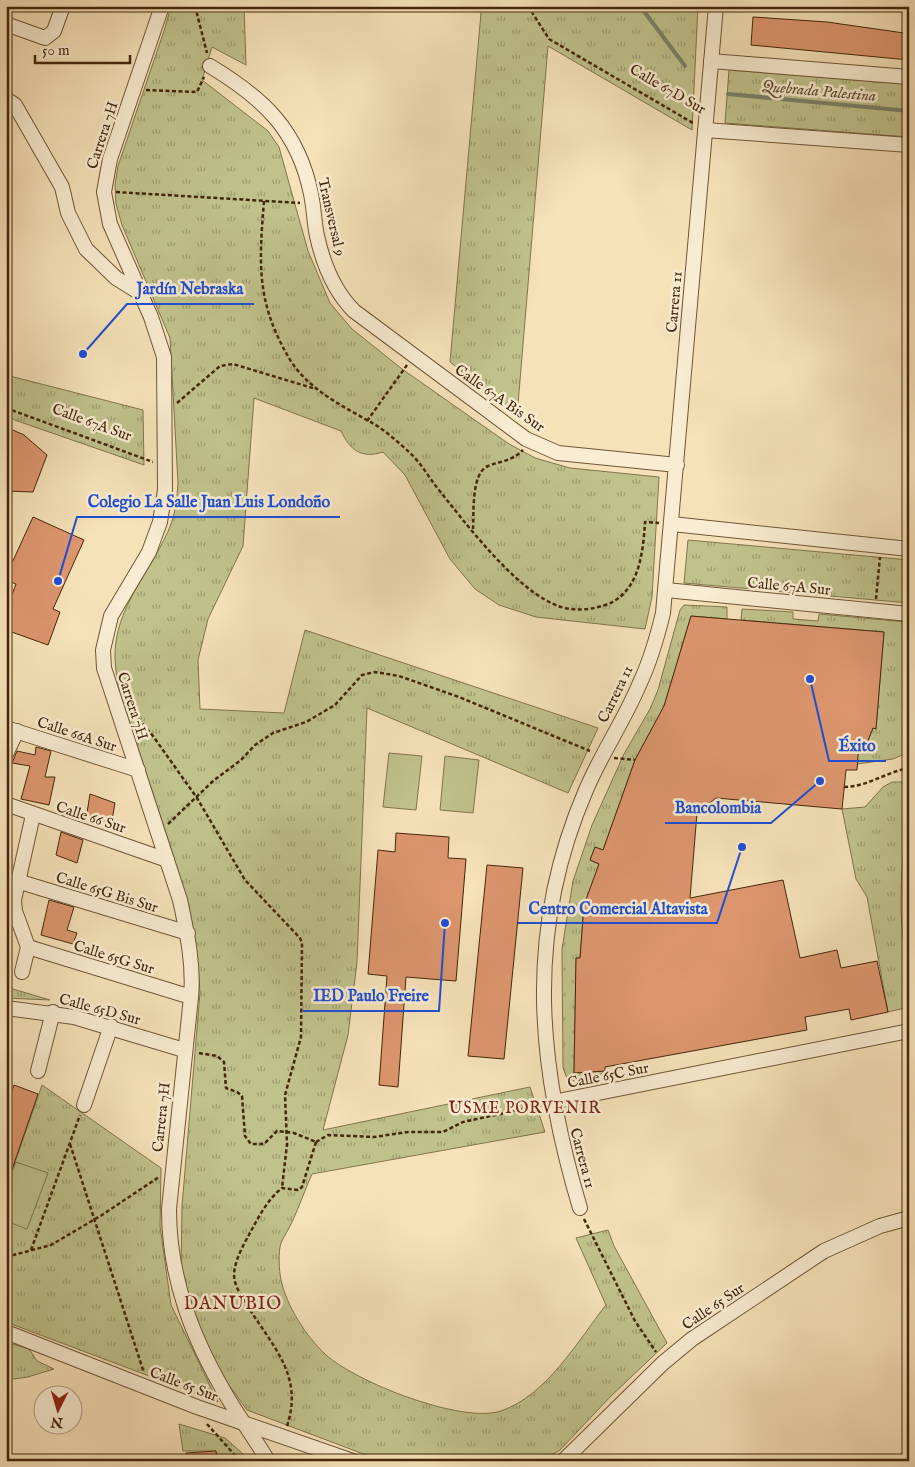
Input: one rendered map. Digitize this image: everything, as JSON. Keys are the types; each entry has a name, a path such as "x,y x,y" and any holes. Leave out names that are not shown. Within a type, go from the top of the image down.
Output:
{"street":[{"path":"6,24 45,38 54,31 63,6"},
{"name":"Carrera 7H","path":"162,6 107,169 104,192 110,224 152,317 164,357 166,467 164,506 155,537 142,566 111,616 103,650 108,685 159,832 188,933 192,972 191,997 173,1168 170,1235 172,1262 188,1321 221,1387 268,1461"},
{"name":"Carrera 11","path":"580,1208 553,1102 544,1021 544,968 549,916 553,890 567,839 602,756 639,686 656,641 666,590 716,6"},
{"path":"711,61 909,77"},
{"name":"Transversal 9","path":"210,66 244,87 270,109 282,125 298,154 313,204 317,235 323,258 340,295 354,311"},
{"path":"6,99 15,105 62,187 68,213 86,249 116,278 140,293"},
{"name":"Calle 67D Sur","path":"705,130 909,145"},
{"name":"Calle 67A Bis Sur","path":"354,311 530,441 558,453 677,465"},
{"path":"672,524 909,549"},
{"name":"Calle 67A Sur","path":"666,590 909,614"},
{"path":"6,754 12,730"},
{"name":"Calle 66A Sur","path":"12,730 138,770"},
{"name":"Calle 66 Sur","path":"6,804 33,815 167,860"},
{"path":"22,972 28,947 15,911 17,881 33,815"},
{"name":"Calle 65G Bis Sur","path":"17,881 188,933"},
{"name":"Calle 65G Sur","path":"28,947 191,997"},
{"name":"Calle 65D Sur","path":"6,1008 53,1012 111,1026 184,1050"},
{"path":"38,1071 53,1012"},
{"path":"84,1105 111,1026"},
{"name":"Calle 65C Sur","path":"553,1102 909,1031"},
{"name":"Calle 65 Sur","path":"563,1461 663,1363 692,1339 824,1251 880,1226 909,1218"},
{"name":"Calle 65 Sur","path":"6,1332 149,1388 353,1461"}],"path":[{"path":"134,90 197,92 210,66 195,6"},
{"name":"Calle 67D Sur","path":"528,6 549,39 705,130"},
{"path":"104,192 313,204"},
{"path":"264,201 260,262 262,288 270,321 290,360 318,390 347,411 367,421 411,453 473,530 530,590 561,607 585,611 608,604 626,592 641,563 645,522 672,524"},
{"path":"367,421 414,356"},
{"path":"165,414 220,366 233,364 318,390"},
{"name":"Calle 67A Sur","path":"6,408 166,467"},
{"path":"473,530 475,492 479,474 486,467 516,457 530,441"},
{"path":"874,610 881,546"},
{"path":"159,832 213,781 241,760 255,745 273,733 306,722 335,705 362,675 375,672 399,676 459,697 602,756 635,760"},
{"path":"134,714 153,736 197,798 245,880 300,938 302,943 300,1037 286,1090 286,1131 282,1188 272,1198 258,1218 242,1250 234,1275 238,1289 268,1337 292,1381 293,1406 284,1437"},
{"path":"844,788 853,787 896,770 909,768"},
{"path":"184,1050 217,1056 224,1062 224,1085 226,1088 242,1096 245,1136 251,1144 264,1144 276,1131 286,1131 316,1142 302,1187 298,1190 282,1188"},
{"name":"Calle 65C Sur","path":"316,1142 328,1135 374,1137 408,1132 442,1132 463,1122 553,1102"},
{"path":"31,1250 84,1105"},
{"path":"70,1144 149,1388"},
{"path":"6,1257 51,1245 94,1220 173,1168"},
{"name":"Carrera 11","path":"580,1208 635,1321 663,1363"},
{"path":"204,1421 240,1461"}],"green space":[{"path":"171,6 244,6 246,65 212,47 202,80 268,131 279,147 308,251 330,303 352,329 402,369 509,444 535,458 570,468 659,477 652,597 645,629 536,617 499,605 475,589 450,559 405,475 383,452 368,454 357,451 344,438 341,431 254,398 243,546 208,619 198,660 200,709 284,713 305,630 598,728 568,793 367,708 357,962 348,1035 323,1130 530,1087 545,1132 312,1174 279,1251 280,1276 288,1300 304,1330 325,1354 360,1377 410,1398 461,1412 483,1413 501,1411 533,1393 560,1366 606,1305 576,1238 608,1230 614,1246 667,1343 611,1396 560,1450 541,1461 382,1461 247,1410 218,1370 198,1331 181,1272 182,1206 200,993 197,963 193,932 186,903 160,815 125,709 118,684 115,659 116,640 127,605 164,541 171,524 178,483 170,338 122,225 116,204 115,185 118,166"},
{"path":"468,6 698,6 692,130 548,46 517,416 450,362 481,13"},
{"path":"729,70 909,84 909,137 725,123"},
{"path":"6,375 143,410 144,465 6,417"},
{"path":"688,540 909,560 909,603 684,583"},
{"path":"684,605 727,607 727,619 691,616 664,706 635,760 603,850 595,847 590,860 599,864 584,905 580,958 576,958 574,1073 605,1071 587,1081 572,1080 567,1078 563,1068 562,949 573,881 592,825 624,754 650,709 658,690 680,610"},
{"path":"742,609 793,612 793,619 818,621 819,614 907,622 909,752 893,759 857,764 859,742 867,743 873,728 876,728 884,632 741,620"},
{"path":"389,753 422,756 416,810 383,807"},
{"path":"445,756 479,760 473,813 440,810"},
{"path":"892,782 909,782 901,897 909,1007 888,1012 867,897 856,879 842,809 865,807 883,787"},
{"path":"6,987 50,1000 6,998"},
{"path":"42,1085 161,1168 160,1226 171,1305 218,1402 6,1322 6,1188"},
{"path":"16,1162 48,1173 27,1229 6,1221 6,1188"},
{"path":"6,1342 29,1349 37,1361 54,1369 28,1377 6,1380"},
{"path":"179,1424 225,1438 251,1461 224,1461 223,1457 217,1458 216,1451 183,1451"}],"building":[{"path":"753,17 827,22 909,34 909,60 751,45"},
{"path":"6,427 24,435 47,455 33,492 6,491"},
{"path":"33,517 84,540 53,609 60,612 48,645 6,630 6,611 16,584 6,580 6,576"},
{"path":"691,616 884,632 876,729 873,728 867,743 859,742 857,770 846,770 842,809 716,798 697,813 690,898 783,880 800,958 837,950 841,968 877,961 888,1012 851,1020 849,1009 805,1017 807,1030 605,1067 605,1071 574,1073 576,958 580,958 584,905 599,864 590,860 595,847 603,850 635,760 664,706"},
{"path":"36,747 51,751 45,777 55,777 49,805 21,799 30,766 12,763 17,751 35,755"},
{"path":"90,794 115,803 111,826 86,819"},
{"path":"61,832 83,840 77,863 56,855"},
{"path":"396,833 449,837 448,858 466,859 456,981 406,977 398,1087 379,1085 387,976 368,974 378,850 395,852"},
{"path":"487,865 523,868 504,1059 468,1056"},
{"path":"49,900 74,907 67,930 77,933 73,944 41,935"},
{"path":"14,1085 38,1094 8,1181 6,1107"},
{"path":"216,1451 217,1461 187,1461 186,1453"}],"waterway":[{"name":"Quebrada Palestina","path":"640,6 685,66"},
{"name":"Quebrada Palestina","path":"728,94 909,111"}],"place":[{"name":"Jardín Nebraska","path":"83,354"},
{"name":"Colegio La Salle Juan Luis Londoño","path":"58,581"},
{"name":"Éxito","path":"810,679"},
{"name":"Bancolombia","path":"820,781"},
{"name":"Centro Comercial Altavista","path":"742,847"},
{"name":"IED Paulo Freire","path":"445,923"}],"district":[{"name":"USME PORVENIR","path":"525,1107"},
{"name":"DANUBIO","path":"233,1303"}]}
